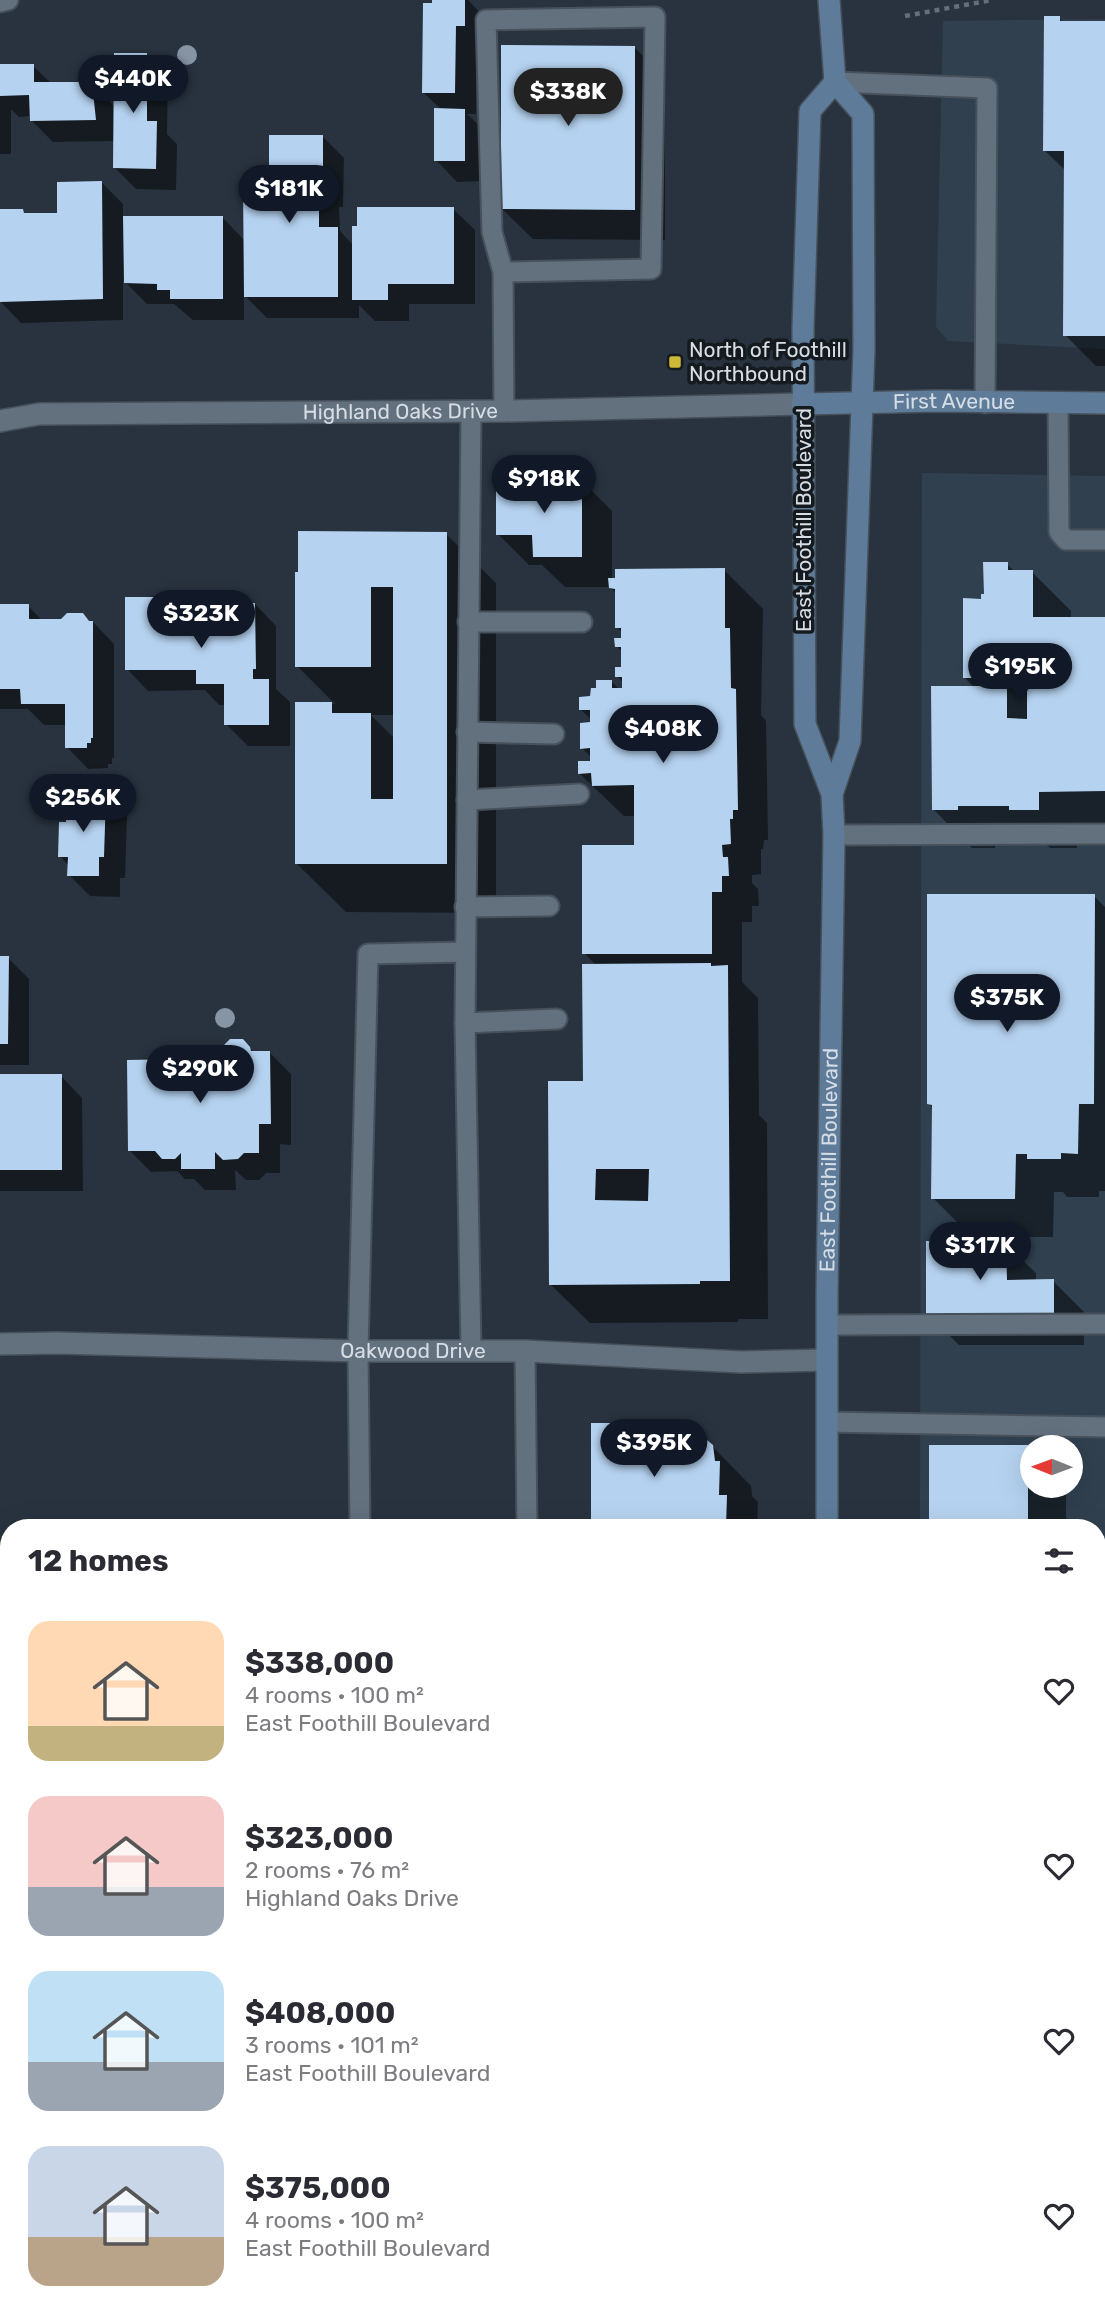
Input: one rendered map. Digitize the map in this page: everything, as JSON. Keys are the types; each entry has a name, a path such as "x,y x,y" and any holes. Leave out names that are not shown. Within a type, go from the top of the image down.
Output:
{"main road":[{"path":"829,0 835,82"},
{"name":"East Foothill Boulevard","path":"827,1519 834,835 832,794 805,724 802,404 810,111 835,82 863,114 864,349 860,402 850,741 832,794"},
{"name":"First Avenue","path":"802,404 1105,403"}],"street":[{"name":"Highland Oaks Drive","path":"0,421 39,414 504,411 802,404"},
{"name":"Oakwood Drive","path":"0,1344 58,1343 358,1351 525,1351 741,1362 827,1360"}],"lane":[{"path":"0,2 8,0"},
{"path":"503,272 651,269 655,17 486,20 492,232 503,272 504,411"},
{"path":"835,82 987,88 985,403"},
{"path":"1058,404 1059,532 1066,540 1105,540"},
{"path":"471,411 465,906 471,1350"},
{"path":"468,622 582,622"},
{"path":"467,732 554,734"},
{"path":"467,800 579,794"},
{"path":"834,835 1105,834"},
{"path":"465,906 549,906"},
{"path":"360,1519 358,1351 368,954 465,952"},
{"path":"465,1023 557,1019"},
{"path":"827,1325 1105,1324"},
{"path":"525,1351 527,1519"},
{"path":"827,1422 1105,1427"}],"path":[{"path":"905,16 992,0"}],"shaded area":[{"path":"1105,19 1105,349 948,341 936,327 943,21"},
{"path":"922,473 1105,476 1105,1519 920,1519"}],"building":[{"path":"432,0 465,0 465,26 456,26 455,93 422,93 423,3 432,3"},
{"path":"1044,16 1060,16 1060,21 1105,21 1105,336 1063,336 1064,151 1043,151"},
{"path":"501,45 635,46 635,210 501,209"},
{"path":"114,53 147,53 147,121 157,121 156,169 113,168"},
{"path":"0,64 34,64 34,82 92,82 96,120 30,121 29,95 0,96"},
{"path":"434,108 465,109 465,161 434,161"},
{"path":"269,135 323,135 323,186 319,186 319,227 338,227 338,297 244,297 243,184 259,184 259,177 269,177"},
{"path":"102,181 103,299 0,302 0,209 23,209 24,213 57,213 57,182"},
{"path":"357,207 454,207 454,284 388,284 388,300 352,300 352,226 357,226"},
{"path":"123,216 223,216 223,299 170,299 170,290 157,290 157,284 124,283"},
{"path":"532,478 582,478 582,557 533,557 532,535 496,535 496,486 533,486"},
{"path":"298,531 447,532 447,864 295,864 295,702 332,702 332,713 371,713 371,799 393,799 393,587 371,587 371,667 295,667"},
{"path":"983,562 1008,562 1008,570 1033,570 1033,617 1105,617 1105,791 1039,792 1039,810 1009,810 1009,806 958,806 958,810 932,810 931,686 1007,686 1007,718 1027,719 1027,683 981,683 981,678 963,678 963,598 981,599 981,594 984,594"},
{"path":"725,568 725,628 730,628 731,688 736,689 738,810 733,810 733,819 730,819 731,844 722,845 723,857 728,857 729,876 722,876 722,892 712,892 712,954 582,954 582,845 634,845 634,785 592,786 591,773 578,774 578,761 590,761 590,748 580,749 580,723 590,722 590,710 579,710 579,697 590,696 591,688 596,688 596,680 612,680 612,688 622,688 622,677 615,677 615,667 621,667 621,647 615,647 614,638 621,638 621,628 615,628 615,589 609,588 608,578 615,578 615,569"},
{"path":"125,597 184,597 184,606 255,603 256,669 253,669 253,679 269,679 269,725 224,725 224,684 196,684 196,670 125,670"},
{"path":"0,604 29,604 29,619 61,619 67,613 83,613 89,621 93,621 93,738 91,743 87,743 87,748 65,748 65,704 21,704 20,689 0,689"},
{"path":"67,793 106,794 104,857 99,857 99,876 67,876 68,857 58,857 59,822 66,822"},
{"path":"927,894 1095,894 1094,1104 1079,1104 1078,1154 1061,1153 1061,1159 1027,1159 1027,1154 1016,1154 1015,1199 931,1199 932,1105 927,1104"},
{"path":"0,956 9,956 8,1044 0,1044"},
{"path":"582,964 728,965 730,1281 700,1281 700,1284 549,1285 548,1081 583,1081","holes":["596,1169 649,1169 648,1201 595,1200"]},
{"path":"230,1039 243,1039 251,1051 270,1051 271,1124 259,1124 259,1153 244,1153 238,1159 223,1160 215,1152 215,1169 181,1169 181,1153 175,1159 162,1159 155,1151 128,1151 127,1060 184,1059 184,1054 222,1053 222,1047"},
{"path":"0,1074 62,1074 62,1170 0,1170"},
{"path":"926,1241 1006,1241 1007,1280 1054,1279 1054,1315 926,1315"},
{"path":"591,1423 660,1423 661,1432 691,1432 691,1436 707,1440 713,1445 715,1461 720,1461 719,1495 727,1495 726,1519 591,1519"},
{"path":"929,1445 1020,1445 1020,1498 1028,1498 1028,1519 929,1519"}],"place":[{"name":"North of Foothill Northbound","path":"675,362"}]}
